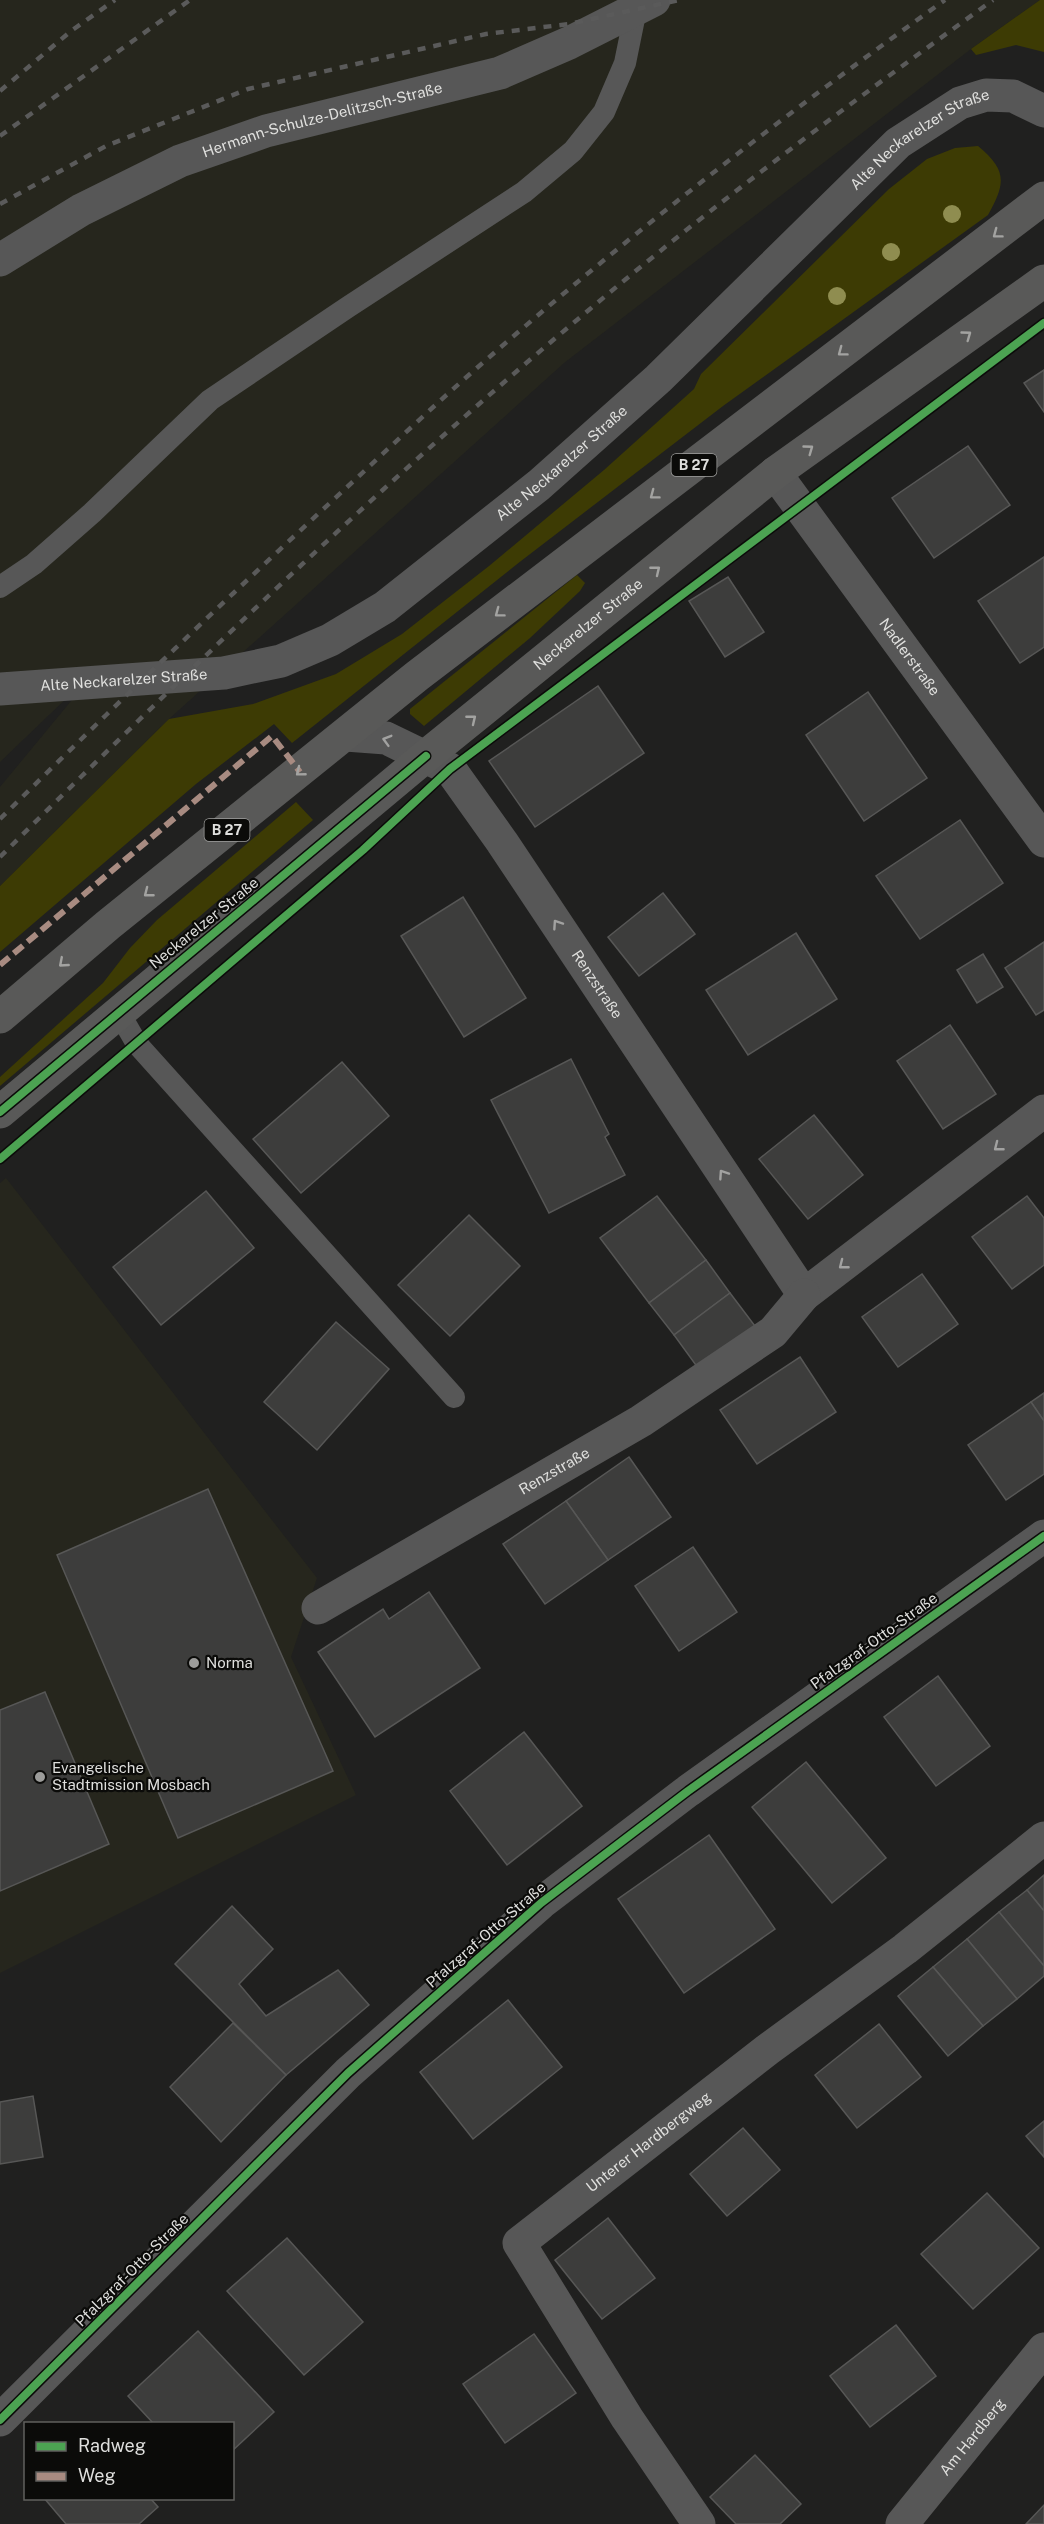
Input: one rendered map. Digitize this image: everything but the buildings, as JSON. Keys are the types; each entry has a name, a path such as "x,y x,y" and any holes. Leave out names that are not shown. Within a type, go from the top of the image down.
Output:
{"main road":[{"name":"B 27","path":"0,1017 108,925 417,676 1044,198"},
{"name":"Neckarelzer Straße","path":"0,1112 117,1011 426,756 776,472 1044,281"}],"street":[{"name":"Hermann-Schulze-Delitzsch-Straße","path":"0,260 81,210 180,161 266,131 500,73 645,5"},
{"name":"Alte Neckarelzer Straße","path":"0,689 224,673 281,661 330,640 385,607 539,485 658,379 898,143 960,103 986,95 1013,96 1044,111"},
{"name":"Nadlerstraße","path":"776,472 1044,842"},
{"name":"Renzstraße","path":"346,735 386,738 450,769 496,833 804,1295"},
{"name":"Renzstraße","path":"318,1608 641,1421 773,1332 804,1295 1044,1111"},
{"name":"Pfalzgraf-Otto-Straße","path":"0,2420 348,2073 541,1904 688,1791 1044,1536"},
{"name":"Unterer Hardbergweg","path":"699,2524 627,2418 519,2244 767,2050 905,1949 1044,1838"},
{"name":"Am Hardberg","path":"902,2524 1044,2349"}],"lane":[{"path":"0,587 42,557 210,400 524,192 573,151 604,112 625,63 645,5"},
{"path":"117,1011 137,1044 454,1397"}],"shaded area":[{"path":"0,0 1040,0 971,49 564,363 169,719 0,886 0,787 100,666 0,762"},
{"path":"1040,0 1044,0 1044,52 1016,45 976,55 971,49"},
{"path":"978,146 994,162 1001,178 998,194 988,215 723,406 521,561 292,743 274,724 196,784 0,952 0,886 169,719 253,704 336,674 402,634 489,566 604,470 694,389 701,374 889,189 927,159 955,148"},
{"path":"577,575 585,583 580,591 530,638 424,726 410,714 410,709"},
{"path":"296,802 313,820 0,1086 0,1077 103,983 130,948 157,920"},
{"path":"6,1178 317,1578 291,1657 356,1795 0,1973 0,1183"}],"railway":[{"path":"0,91 71,31 115,0"},
{"path":"0,136 190,0"},
{"path":"0,204 106,146 248,89 486,34 569,24 679,0"},
{"path":"0,819 258,570 439,402 527,325 643,228 762,135 945,0"},
{"path":"0,857 289,577 513,374 639,268 738,189 993,0"}],"marked path":[{"path":"0,965 272,736 300,772"}],"cycle path":[{"path":"0,1159 363,850 450,769 1044,323"},
{"path":"0,1112 426,756"},
{"path":"0,2420 348,2073 541,1903 688,1791 1044,1536"}],"place":[{"name":"Norma","path":"194,1663"},
{"name":"Evangelische Stadtmission Mosbach","path":"40,1777"}]}
